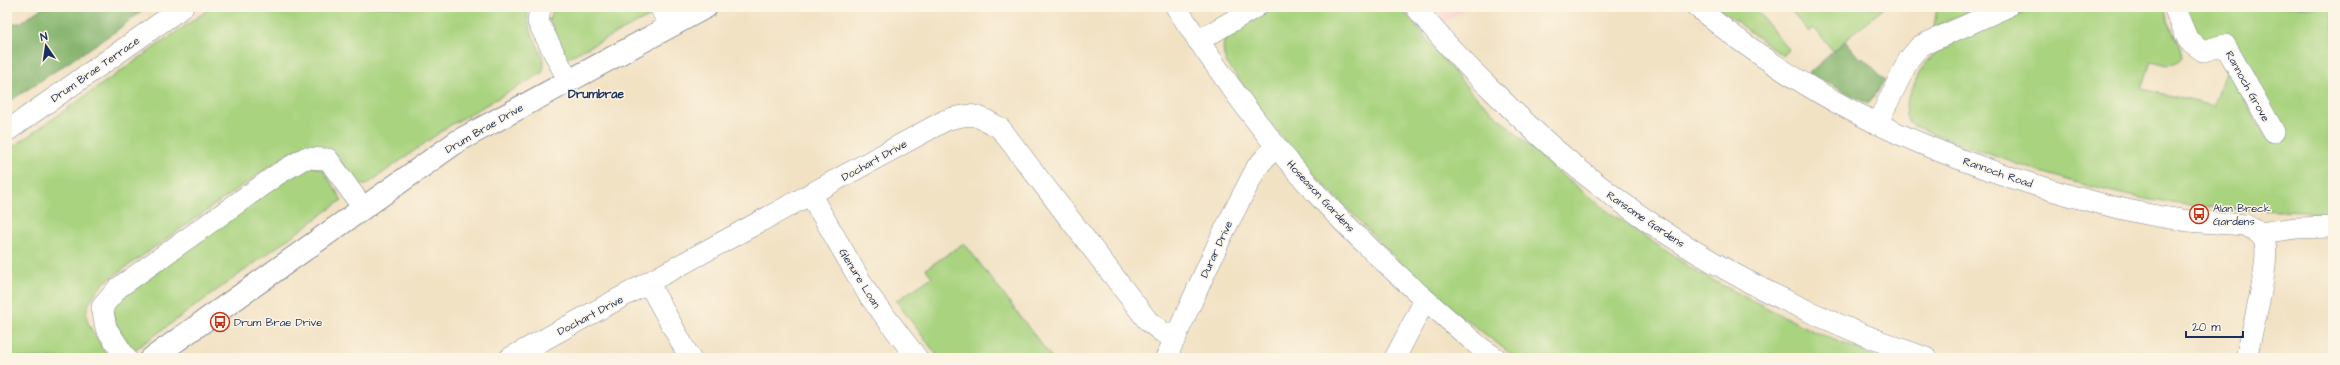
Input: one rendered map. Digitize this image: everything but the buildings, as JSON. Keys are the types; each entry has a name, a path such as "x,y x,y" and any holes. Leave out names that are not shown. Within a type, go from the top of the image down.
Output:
{"street":[{"name":"Drum Brae Terrace","path":"7,130 183,7"},
{"path":"540,7 538,22 568,80"},
{"path":"660,7 670,26"},
{"name":"Drum Brae Drive","path":"152,358 458,141 568,80 706,7"},
{"name":"Hoseason Gardens","path":"1176,7 1198,41 1276,146 1321,198 1381,260 1425,300 1496,358"},
{"path":"1198,41 1256,7"},
{"name":"Ransome Gardens","path":"1416,7 1429,25 1466,65 1535,134 1614,199 1679,243 1780,299 1926,358"},
{"name":"Rannoch Road","path":"1697,7 1775,67 1836,104 1877,124 1966,162 2082,199 2182,220 2245,225 2260,233"},
{"path":"1877,124 1909,59 1920,46 2007,7"},
{"name":"Rannoch Grove","path":"2174,7 2188,40 2193,44 2203,51 2225,45 2274,132"},
{"name":"Dochart Drive","path":"510,358 649,284 946,120 968,114 984,119 1000,128 1148,321 1162,332 1176,338"},
{"name":"Durar Drive","path":"1166,358 1222,236 1254,174 1268,154 1276,146"},
{"path":"126,358 106,328 102,307 118,288 278,174 305,158 328,159 362,208"},
{"name":"Glenure Loan","path":"810,194 868,294 917,358"},
{"path":"2246,358 2267,259 2264,240 2260,233 2288,228 2333,227"},
{"path":"649,284 690,358"},
{"path":"1395,358 1425,300"}],"shaded area":[{"path":"1436,7 1468,7 1444,24"}],"green space":[{"path":"43,7 147,7 116,31 7,103 7,24 20,23"},
{"path":"212,7 528,7 529,26 543,59 544,66 542,73 449,126 366,185 358,183 330,151 320,147 305,147 286,155 105,282 89,304 87,320 108,358 7,358 7,151"},
{"path":"554,7 649,7 653,15 567,58 549,20"},
{"path":"1272,7 1400,7 1469,90 1553,168 1606,210 1700,274 1817,333 1880,358 1516,358 1447,305 1402,265 1295,155 1226,62 1223,50 1224,41 1229,33 1243,21"},
{"path":"1717,7 1754,7 1789,50 1783,56"},
{"path":"1885,7 1833,51 1814,28 1809,32 1789,8"},
{"path":"1937,7 1971,7 1972,10 1934,27"},
{"path":"2036,7 2162,7 2180,48 2182,58 2175,64 2171,65 2151,61 2142,89 2214,106 2227,65 2265,139 2279,130 2225,34 2208,43 2199,38 2184,7 2333,7 2333,213 2206,207 2155,201 2130,196 2102,190 2020,165 1914,126 1910,123 1906,116 1906,105 1922,68 1929,59 1938,52 1964,38"},
{"path":"1845,41 1860,59 1863,57 1885,80 1868,104 1809,73"},
{"path":"311,166 323,170 342,200 133,351 116,325 112,308 121,297 299,169"},
{"path":"964,243 1052,358 939,358 896,301 932,277 926,269"}],"place":[{"name":"Alan Breck Gardens","path":"2199,214"},
{"name":"Drum Brae Drive","path":"220,322"}],"district":[{"name":"Drumbrae","path":"596,94"}]}
